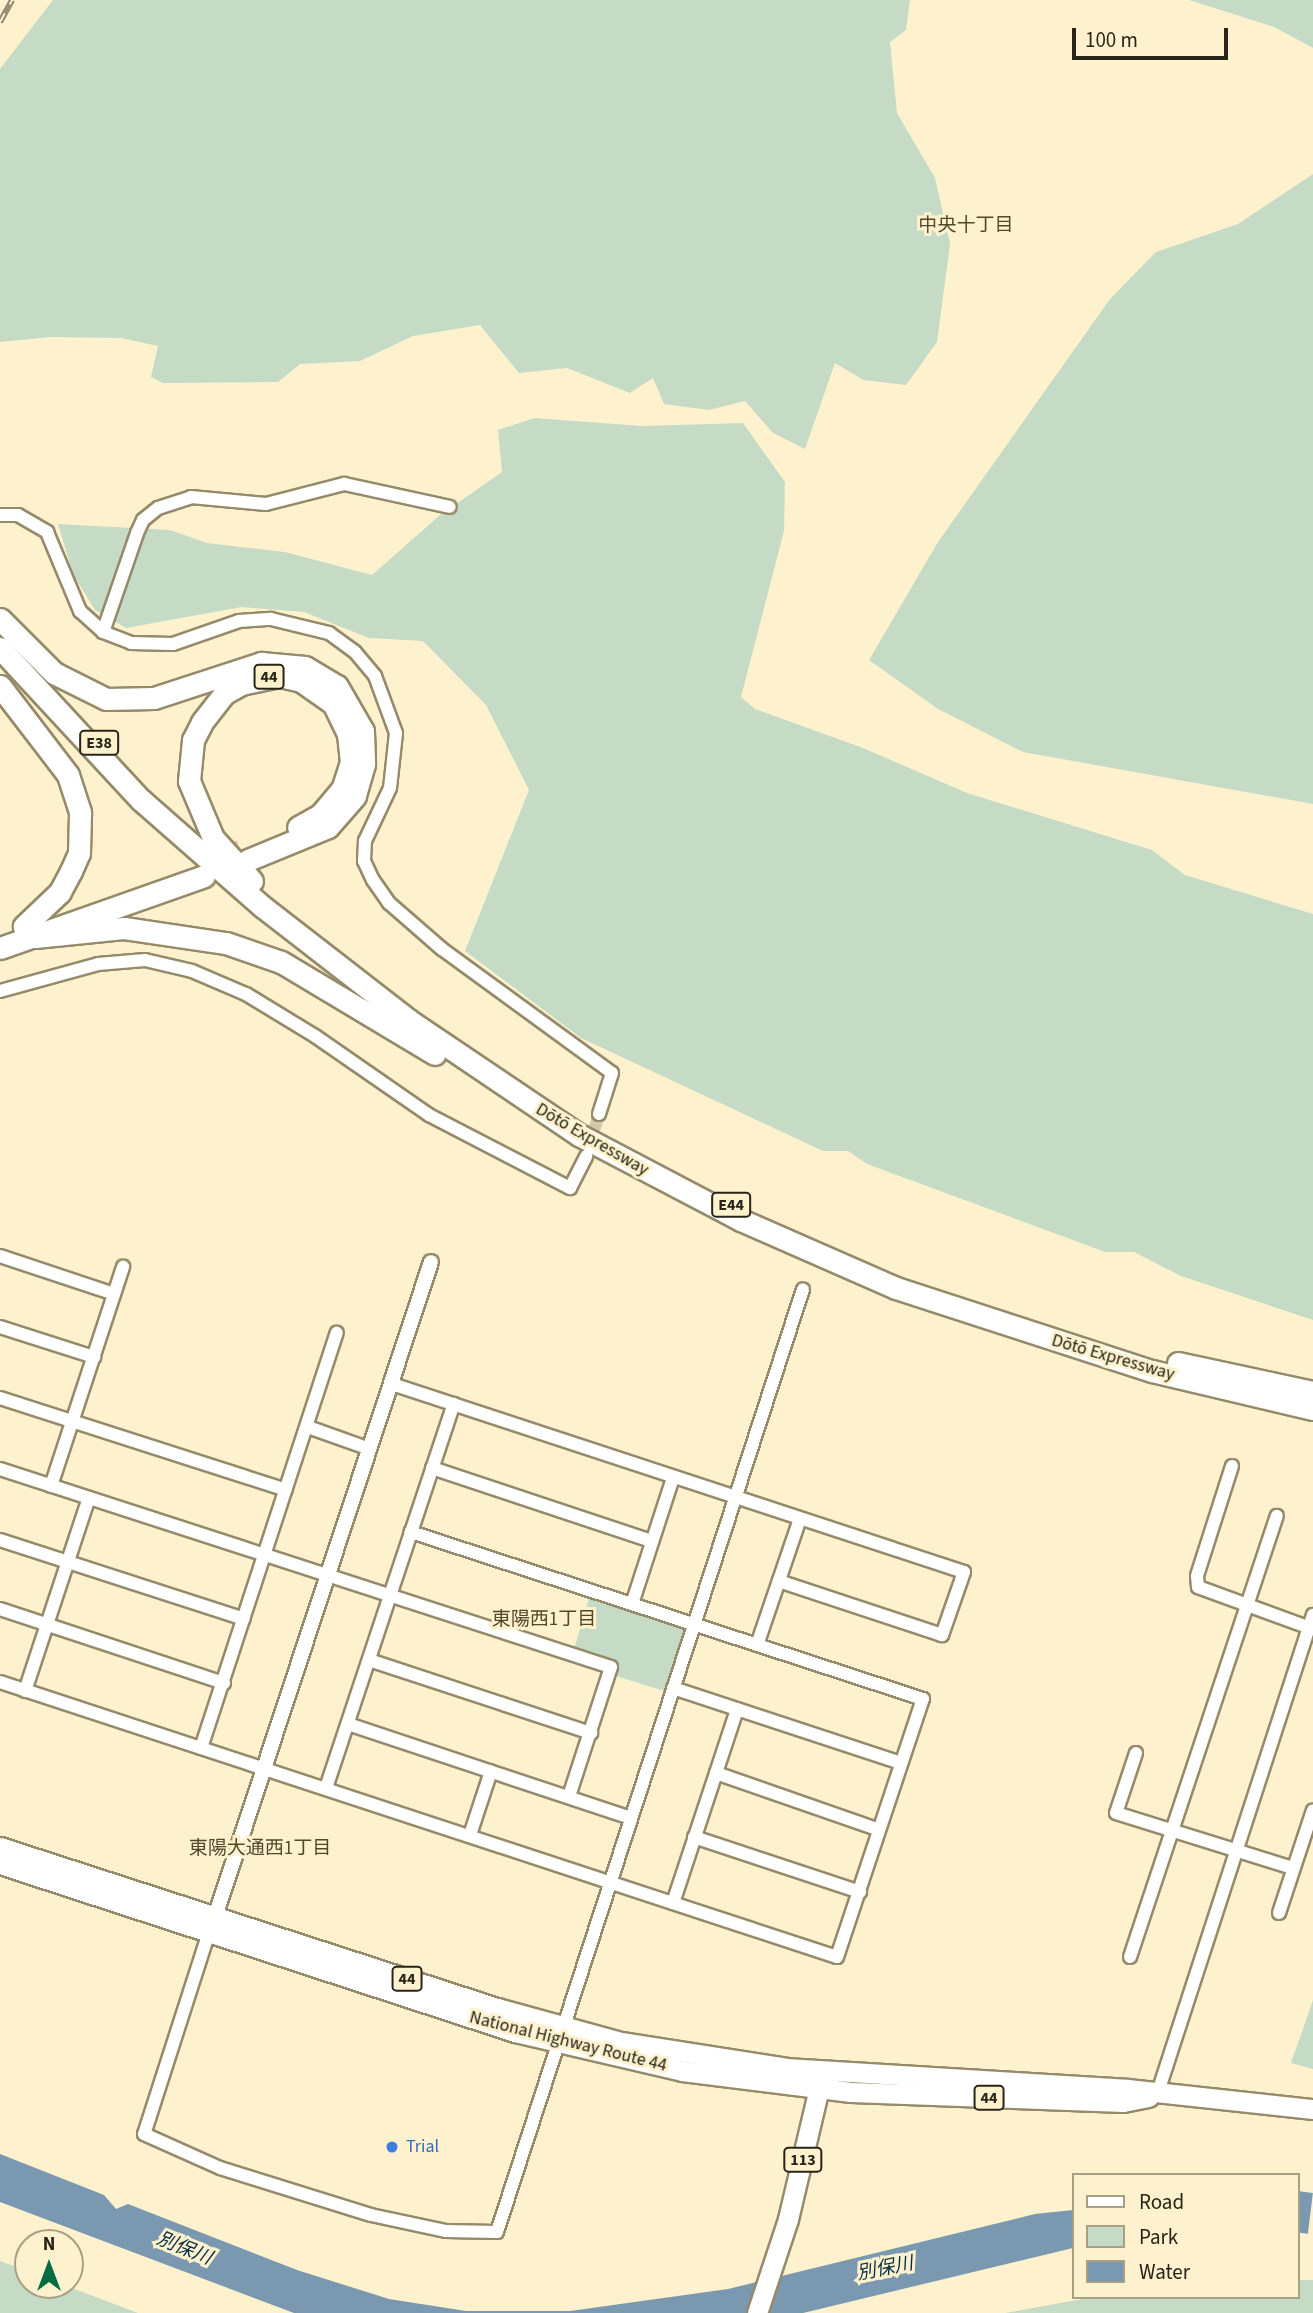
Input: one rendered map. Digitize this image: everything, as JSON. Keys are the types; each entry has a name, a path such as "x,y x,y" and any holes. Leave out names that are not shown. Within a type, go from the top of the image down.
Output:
{"highway":[{"path":"0,619 54,673 106,699 154,698 261,663 305,667 337,686 363,731 364,764 355,796 328,827 221,863"},
{"name":"Dōtō Expressway","path":"0,636 149,793 221,863 506,1078 583,1126 744,1212 898,1278 983,1307 1156,1358 1313,1392"},
{"name":"Dōtō Expressway","path":"0,648 99,758 341,969 503,1087 579,1135 661,1179 896,1288 1152,1371 1313,1409"},
{"name":"44","path":"29,931 221,863 320,815 348,776 351,748 342,720 319,690 301,681 280,676 241,684 212,707 193,740 190,780 202,819 213,838 265,894"},
{"path":"0,686 68,775 80,813 79,853 60,892 29,931 0,948"},
{"path":"0,934 124,928 226,943 281,962 429,1051 503,1087"}],"main road":[{"name":"National Highway Route 44","path":"0,1847 212,1924"},
{"name":"National Highway Route 44","path":"0,1864 212,1924 559,2035 726,2080 822,2080 1123,2102 1157,2095 1313,2109"},
{"name":"113","path":"757,2313 784,2231 822,2080"}],"street":[{"path":"103,632 137,533 143,520 159,508 191,497 266,504 345,484 450,507"},
{"path":"0,515 18,515 47,532 68,590 80,611 103,632 153,646 173,644 239,621 271,619 328,633 355,652 376,676 396,733 390,788 365,841 364,861 373,880 389,903 442,949 612,1073 599,1114"},
{"path":"0,991 98,964 145,960 192,971 246,994 315,1036 429,1115 569,1188 586,1156"},
{"path":"0,1256 114,1294"},
{"path":"431,1262 144,2134 220,2168 278,2187 371,2215 446,2231 497,2232 803,1290"},
{"path":"51,1486 123,1267"},
{"path":"0,1327 94,1357"},
{"path":"201,1748 337,1334"},
{"path":"392,1384 964,1572 943,1635 779,1581"},
{"path":"0,1398 286,1490"},
{"path":"326,1788 454,1404"},
{"path":"308,1427 370,1449"},
{"path":"1157,2095 1312,1624 1198,1587 1197,1576 1232,1466"},
{"path":"432,1468 652,1541"},
{"path":"0,1469 390,1598 611,1667 569,1796"},
{"path":"632,1604 673,1478"},
{"path":"25,1691 89,1498"},
{"path":"1130,1956 1277,1516"},
{"path":"757,1645 800,1519"},
{"path":"0,1682 837,1957 860,1892 877,1829 923,1699 411,1532"},
{"path":"0,1540 244,1619"},
{"path":"0,1609 224,1683"},
{"path":"369,1660 591,1733"},
{"path":"673,1688 901,1763"},
{"path":"673,1903 737,1709"},
{"path":"348,1724 631,1818"},
{"path":"1136,1754 1116,1813 1293,1868"},
{"path":"470,1835 491,1770"},
{"path":"716,1773 877,1829"},
{"path":"1279,1913 1313,1810"},
{"path":"694,1837 860,1892"}],"green space":[{"path":"53,0 910,0 906,30 890,42 897,113 935,178 950,244 937,342 906,385 863,380 835,363 805,449 773,433 745,401 709,410 664,404 653,378 630,393 567,368 519,373 480,325 413,336 360,361 300,364 278,382 163,383 151,377 158,346 121,338 50,337 0,342 0,69"},
{"path":"1189,0 1313,0 1313,48 1274,27"},
{"path":"1313,174 1313,804 1023,752 938,709 869,660 938,542 1110,299 1156,252 1238,224"},
{"path":"534,418 642,426 743,423 785,482 784,531 741,697 755,709 863,748 967,793 1152,850 1185,875 1313,914 1313,1320 1181,1276 1134,1252 1105,1252 867,1164 848,1151 823,1151 581,1038 465,951 529,790 486,705 423,641 369,638 304,612 242,607 126,628 95,610 73,574 58,524 170,530 207,543 285,552 372,575 439,516 502,472 498,430"},
{"path":"589,1599 684,1629 664,1691 616,1676 619,1663 574,1649"},
{"path":"1313,2000 1313,2069 1291,2063"},
{"path":"0,2261 14,2266 14,2299 84,2299 84,2293 138,2313 0,2313"},
{"path":"1299,2280 1313,2280 1313,2313 1005,2313 1083,2299 1299,2299"}],"water":[{"name":"別保川","path":"0,2154 104,2195 116,2209 128,2204 297,2270 389,2299 466,2311 570,2311 728,2289 1035,2214 1072,2210 1072,2248 803,2313 294,2313 84,2234 84,2229 72,2229 0,2202"},
{"path":"1299,2191 1313,2193 1308,2234 1299,2233"}],"tunnel":[{"path":"195,866 240,850"},
{"path":"589,1147 599,1114"}],"railway":[{"path":"0,22 12,0"}],"place":[{"name":"Trial","path":"392,2147"}],"district":[{"name":"中央十丁目","path":"966,226"},
{"name":"東陽西1丁目","path":"544,1620"},
{"name":"東陽大通西1丁目","path":"260,1849"}]}
